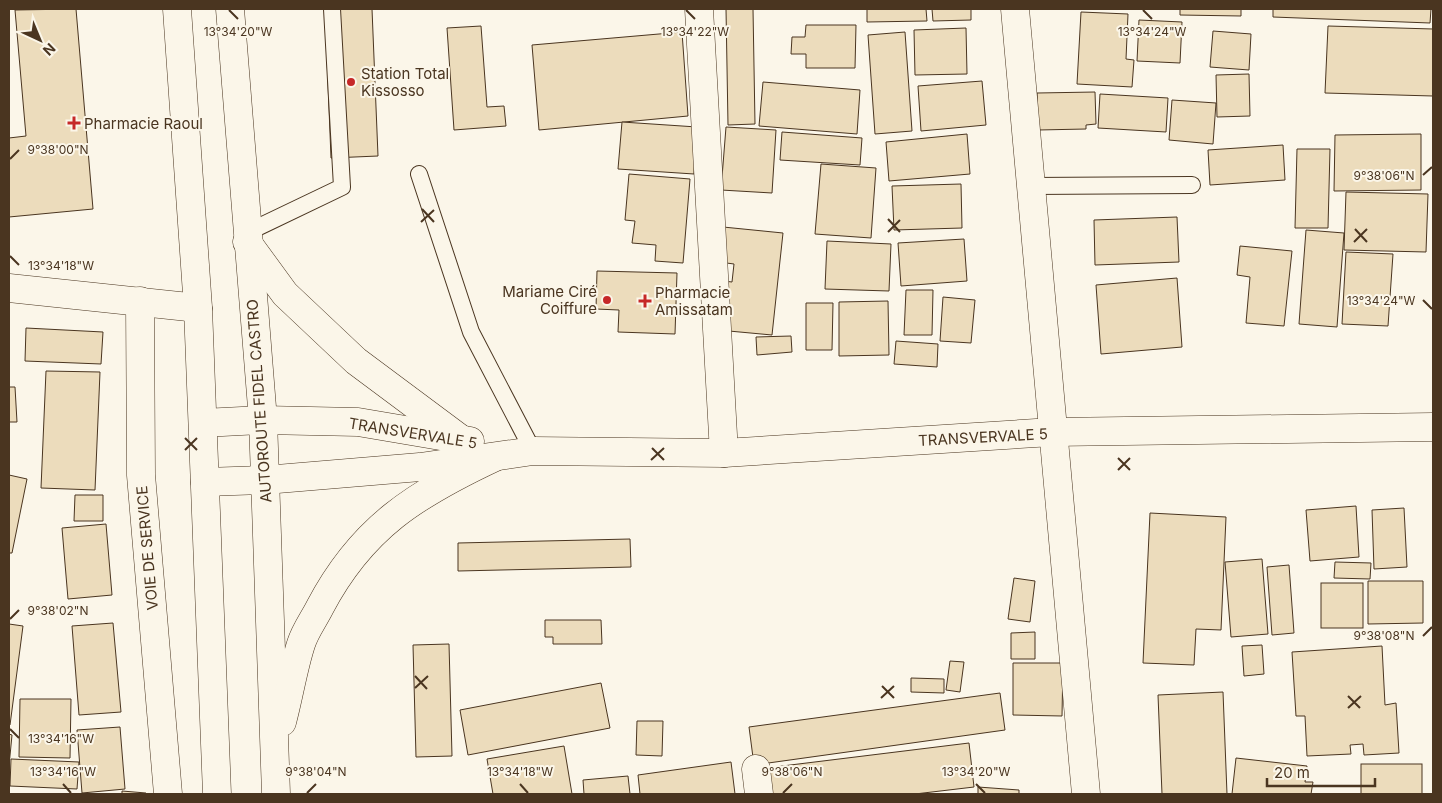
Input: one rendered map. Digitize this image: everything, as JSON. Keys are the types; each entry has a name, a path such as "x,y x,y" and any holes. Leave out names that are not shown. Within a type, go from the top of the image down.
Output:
{"main road":[{"path":"177,9 198,308 217,794"},
{"name":"AUTOROUTE FIDEL CASTRO","path":"230,9 263,420 276,794"},
{"path":"699,9 724,453"},
{"path":"1015,9 1086,794"},
{"path":"247,238 285,294 356,361 462,440"},
{"path":"9,288 198,308"},
{"name":"VOIE DE SERVICE","path":"140,301 141,475 168,794"},
{"name":"TRANSVERVALE 5","path":"203,423 263,420 358,422 533,451 724,453 1052,432 1433,427"},
{"name":"TRANSVERVALE 5","path":"205,482 265,480 420,467 533,451"},
{"path":"274,755 301,643 333,581 368,536 400,510 444,481 495,457"}],"lane":[{"path":"247,238 342,187 332,9"},
{"path":"419,174 471,332 533,451"},
{"path":"1031,186 1192,185"}],"building":[{"path":"76,9 93,209 9,217 9,138 26,136 15,10"},
{"name":"Station Total Kissosso","path":"325,9 372,9 378,156 331,158"},
{"path":"726,9 753,9 755,124 728,125"},
{"path":"867,9 926,9 927,21 867,22"},
{"path":"932,9 971,9 971,20 933,21"},
{"path":"1180,9 1241,9 1241,16 1180,15"},
{"path":"1273,9 1431,9 1430,23 1273,17"},
{"path":"1081,12 1128,14 1126,59 1134,60 1132,87 1077,84"},
{"path":"1139,20 1182,22 1180,63 1137,61"},
{"path":"806,25 856,25 855,68 806,68 806,54 791,54 792,37 805,37"},
{"path":"481,26 487,107 504,106 506,126 454,130 447,28"},
{"path":"1328,26 1433,29 1433,96 1325,93"},
{"path":"966,28 967,74 915,75 914,30"},
{"path":"1213,31 1251,34 1249,70 1210,67"},
{"path":"682,32 688,116 539,130 532,45"},
{"path":"905,32 912,131 875,134 868,35"},
{"path":"1249,74 1250,116 1217,117 1216,75"},
{"path":"982,81 986,125 921,131 918,86"},
{"path":"763,82 860,90 857,134 759,126"},
{"path":"1095,92 1096,124 1086,125 1086,129 1038,130 1037,93"},
{"path":"1100,94 1168,98 1166,132 1098,128"},
{"path":"1172,100 1216,103 1213,144 1169,140"},
{"path":"622,122 697,127 694,174 618,169"},
{"path":"726,127 776,130 772,193 721,190"},
{"path":"782,132 862,138 860,165 780,160"},
{"path":"967,134 970,174 889,181 886,142"},
{"path":"1421,134 1421,190 1334,191 1335,135"},
{"path":"1283,145 1285,180 1210,185 1208,150"},
{"path":"1297,149 1330,149 1328,228 1295,228"},
{"path":"821,164 876,168 871,238 815,234"},
{"path":"629,174 690,179 683,263 655,261 656,245 632,243 635,221 625,220"},
{"path":"961,184 962,228 894,230 892,186"},
{"path":"1346,192 1428,194 1426,252 1344,250"},
{"path":"1177,217 1179,262 1095,265 1094,220"},
{"path":"723,227 783,233 772,335 718,330 724,281 732,282 734,264 719,262"},
{"path":"1306,230 1344,233 1337,327 1299,324"},
{"path":"964,239 967,281 901,286 898,243"},
{"path":"827,241 891,244 889,291 825,289"},
{"path":"1240,246 1292,251 1284,326 1246,323 1250,277 1237,275"},
{"path":"1346,252 1393,254 1388,326 1342,324"},
{"path":"597,271 677,273 675,334 618,332 619,310 596,309"},
{"path":"1177,278 1182,347 1101,354 1096,285"},
{"path":"906,290 933,290 932,335 904,335"},
{"path":"943,297 975,300 971,343 940,341"},
{"path":"888,301 889,355 839,356 839,302"},
{"path":"806,303 833,303 832,350 806,350"},
{"path":"26,328 103,332 101,364 25,361"},
{"path":"791,336 792,352 757,355 756,337"},
{"path":"896,341 938,344 937,367 894,364"},
{"path":"46,371 100,372 95,490 41,488"},
{"path":"9,387 15,387 17,422 9,422"},
{"path":"9,475 27,479 12,553 9,553"},
{"path":"75,495 103,495 103,521 74,521"},
{"path":"1356,506 1359,557 1310,561 1306,510"},
{"path":"1404,508 1407,567 1374,569 1372,510"},
{"path":"1150,513 1226,517 1221,630 1196,629 1194,665 1143,663"},
{"path":"106,524 112,595 68,599 62,528"},
{"path":"630,539 631,567 458,571 458,543"},
{"path":"1262,559 1268,634 1231,637 1225,562"},
{"path":"1335,562 1371,563 1370,579 1334,578"},
{"path":"1289,565 1294,633 1272,635 1267,567"},
{"path":"1014,578 1035,581 1030,622 1008,619"},
{"path":"1368,581 1423,581 1423,623 1368,624"},
{"path":"1321,583 1363,583 1363,628 1321,628"},
{"path":"545,620 601,620 602,644 553,644 553,637 545,637"},
{"path":"113,623 121,712 79,715 72,626"},
{"path":"9,624 23,626 10,725 9,725"},
{"path":"1035,632 1035,659 1011,659 1011,633"},
{"path":"449,644 452,756 416,757 413,645"},
{"path":"1262,645 1264,674 1244,676 1242,646"},
{"path":"1382,646 1385,705 1396,703 1399,753 1364,755 1363,744 1350,745 1351,754 1307,756 1305,716 1296,716 1292,652"},
{"path":"950,661 964,662 960,692 946,690"},
{"path":"1013,663 1063,663 1062,716 1013,715"},
{"path":"911,678 944,679 944,693 911,692"},
{"path":"601,683 610,728 468,755 460,710"},
{"path":"1223,692 1227,794 1162,794 1158,695"},
{"path":"1000,693 1005,730 754,765 749,727"},
{"path":"20,699 71,699 70,758 19,757"},
{"path":"637,721 663,721 662,756 636,755"},
{"path":"120,727 125,789 82,793 77,730"},
{"path":"9,734 12,735 9,766"},
{"path":"969,743 974,787 915,794 769,794 766,768"},
{"path":"564,746 572,794 493,794 487,759"},
{"path":"1236,758 1307,766 1305,782 1313,782 1311,794 1232,794"},
{"path":"11,759 79,762 77,789 10,786"},
{"path":"731,762 735,794 640,794 638,775"},
{"path":"1361,764 1422,764 1422,794 1361,794"},
{"path":"628,776 630,794 584,794 583,780"},
{"path":"978,787 1019,790 1019,794 978,794"},
{"path":"122,791 146,793 146,794 122,794"}],"place":[{"name":"Station Total Kissosso","path":"351,82"},
{"name":"Pharmacie Raoul","path":"74,123"},
{"name":"Mariame Ciré Coiffure","path":"607,300"},
{"name":"Pharmacie Amissatam","path":"645,301"}]}
